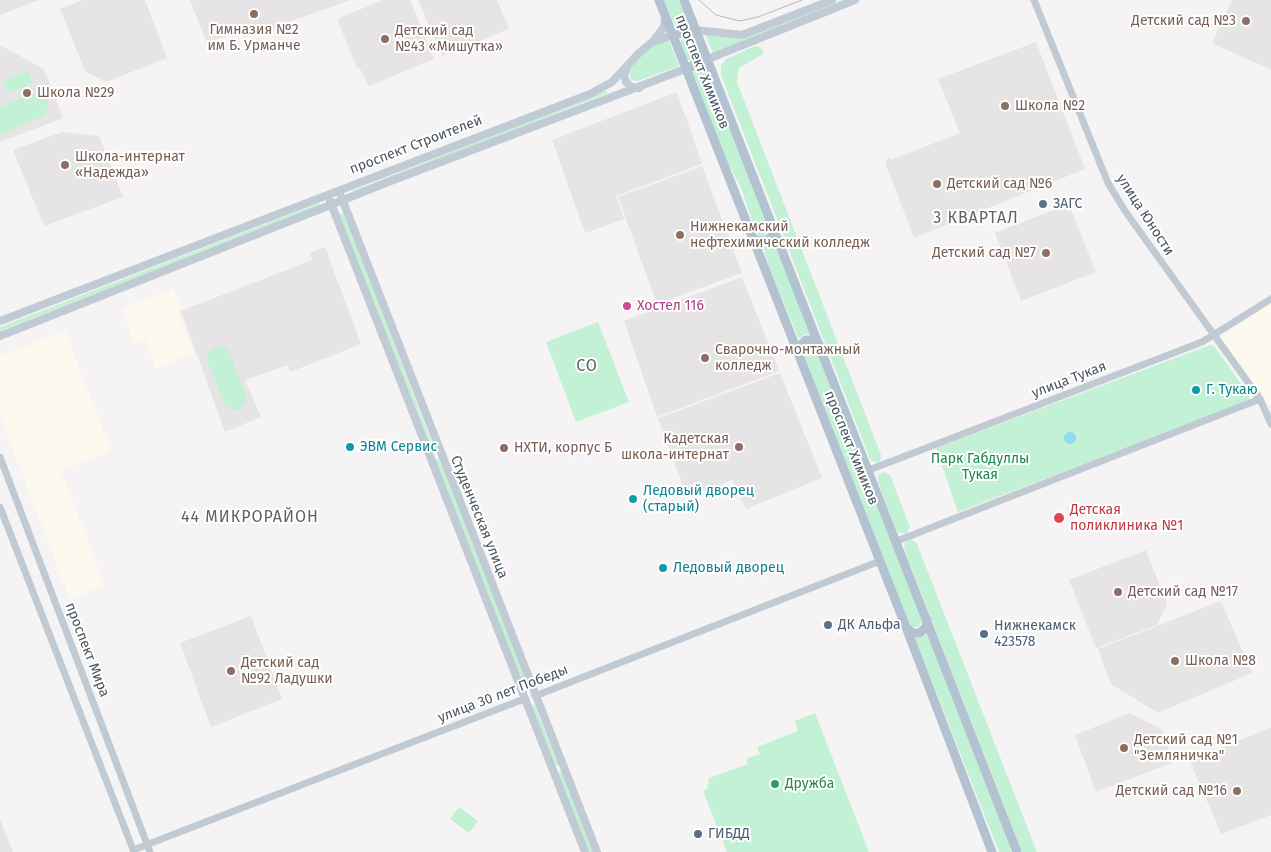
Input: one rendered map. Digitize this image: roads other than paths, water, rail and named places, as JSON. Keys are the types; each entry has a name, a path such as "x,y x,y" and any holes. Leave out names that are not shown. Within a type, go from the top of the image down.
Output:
{"main road":[{"name":"проспект Химиков","path":"659,0 880,560 992,852"},
{"name":"проспект Химиков","path":"684,0 1017,852"},
{"name":"проспект Строителей","path":"0,321 604,87 651,43 672,35 696,30 742,35 832,0"},
{"name":"проспект Строителей","path":"0,336 342,200 640,88 855,0"},
{"path":"651,43 662,31 665,17"},
{"path":"629,63 624,75 626,82 633,88 640,88"},
{"path":"604,87 611,89 610,99"},
{"name":"Студенческая улица","path":"338,190 597,852"},
{"name":"Студенческая улица","path":"327,194 585,852"},
{"path":"752,236 760,242 767,241 772,237 774,228"},
{"path":"799,355 800,346 806,340 814,340 820,346"},
{"path":"427,448 436,444"},
{"path":"432,459 433,455 440,454"},
{"path":"906,627 912,633 920,633 926,627 926,619"},
{"name":"улица 30 лет Победы","path":"524,699 535,696"},
{"path":"555,775 558,769 565,770"}],"street":[{"name":"улица Юности","path":"1034,0 1108,183 1260,400 1271,424"},
{"name":"улица Тукая","path":"869,470 1065,396 1214,336 1271,299"},
{"path":"897,541 1260,400"},
{"name":"проспект Мира","path":"0,457 149,848"},
{"path":"0,507 134,851"},
{"name":"улица 30 лет Победы","path":"535,696 880,560"},
{"name":"улица 30 лет Победы","path":"134,851 149,848 524,699"}],"water":[{"path":"1070,432 1076,438 1070,444 1064,438"}],"tram line":[{"path":"699,0 716,15 740,21 758,17 802,0"}],"place":[{"name":"Гимназия №2 им Б. Урманче","path":"254,14"},
{"name":"Детский сад №3","path":"1246,21"},
{"name":"Детский сад №43 «Мишутка»","path":"385,39"},
{"name":"Школа №29","path":"27,93"},
{"name":"Школа №2","path":"1005,106"},
{"name":"Школа-интернат «Надежда»","path":"65,165"},
{"name":"Детский сад №6","path":"937,184"},
{"name":"ЗАГС","path":"1043,204"},
{"name":"Нижнекамский нефтехимический колледж","path":"680,235"},
{"name":"Детский сад №7","path":"1046,253"},
{"name":"Хостел 116","path":"627,306"},
{"name":"Сварочно-монтажный колледж","path":"705,358"},
{"name":"Г. Тукаю","path":"1196,390"},
{"name":"ЭВМ Сервис","path":"350,447"},
{"name":"Кадетская школа-интернат","path":"739,447"},
{"name":"НХТИ, корпус Б","path":"504,448"},
{"name":"Ледовый дворец (старый)","path":"633,499"},
{"name":"Детская поликлиника №1","path":"1059,518"},
{"name":"Ледовый дворец","path":"663,568"},
{"name":"Детский сад №17","path":"1118,592"},
{"name":"ДК Альфа","path":"828,625"},
{"name":"Нижнекамск 423578","path":"984,634"},
{"name":"Школа №8","path":"1175,661"},
{"name":"Детский сад №92 Ладушки","path":"231,671"},
{"name":"Детский сад №1 \"Земляничка\"","path":"1124,748"},
{"name":"Дружба","path":"775,784"},
{"name":"Детский сад №16","path":"1237,791"},
{"name":"ГИБДД","path":"698,834"}],"district":[{"name":"3 КВАРТАЛ","path":"976,219"},
{"name":"СО","path":"587,367"},
{"name":"44 МИКРОРАЙОН","path":"250,518"}],"park label":[{"name":"Парк Габдуллы Тукая","path":"980,468"}]}
